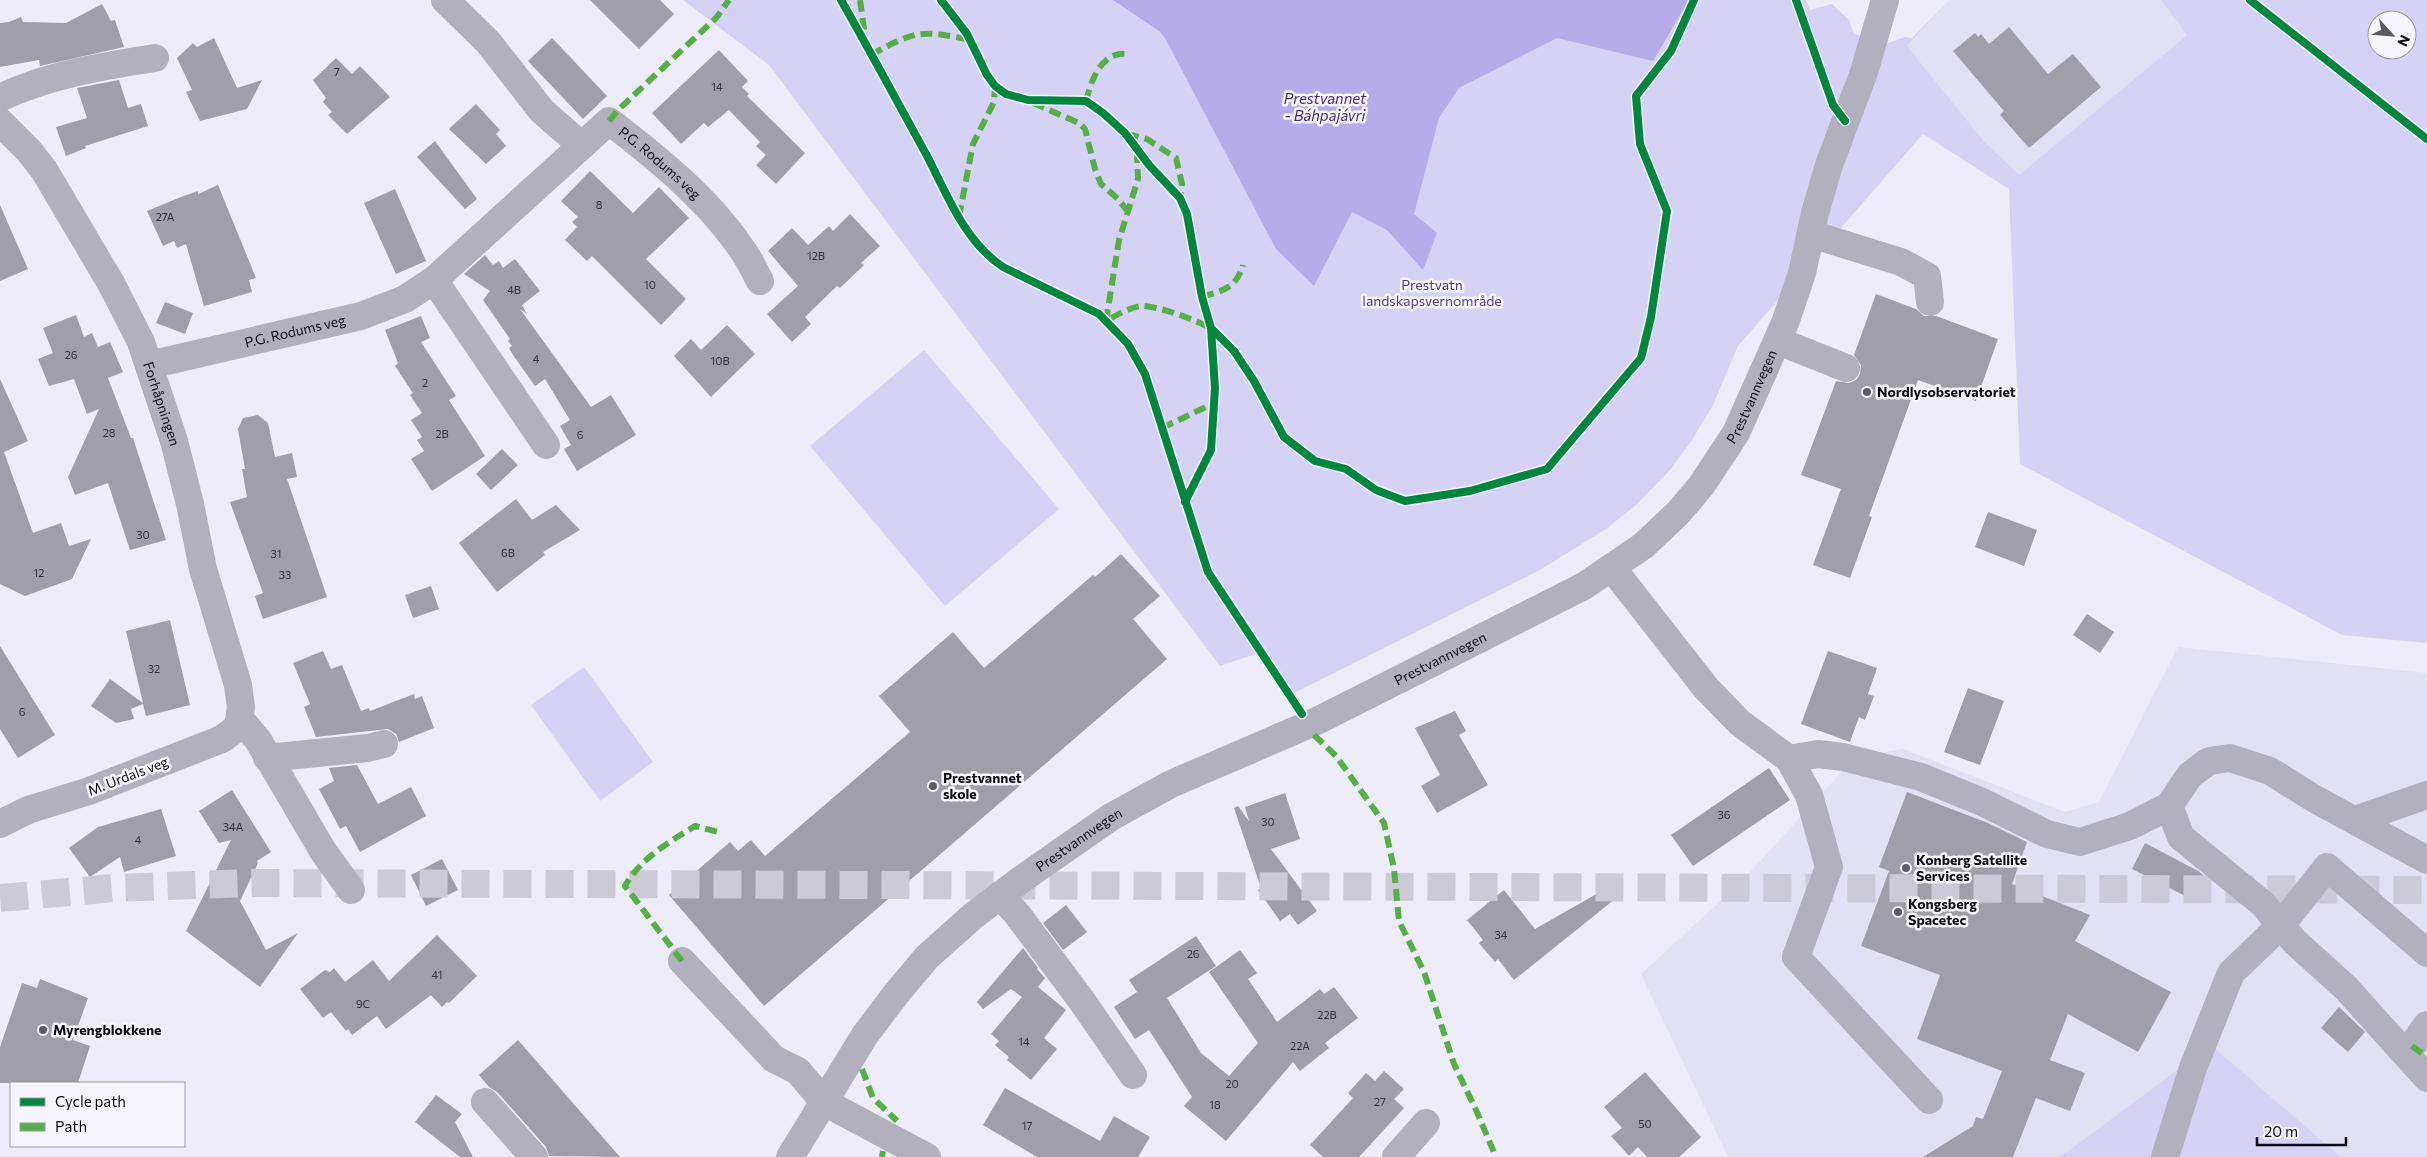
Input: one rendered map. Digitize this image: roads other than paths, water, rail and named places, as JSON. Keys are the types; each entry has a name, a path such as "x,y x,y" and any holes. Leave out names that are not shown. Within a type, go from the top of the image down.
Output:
{"street":[{"path":"445,0 488,42 542,111 582,145"},
{"name":"Prestvannvegen","path":"790,1157 865,1035 896,994 928,957 973,916 1000,895 1111,817 1171,784 1316,721 1584,586 1612,568 1650,539 1678,514 1701,486 1736,434 1778,341 1802,273 1825,179 1864,72 1885,0"},
{"path":"0,98 15,91 65,76 117,64 155,58"},
{"name":"Forhåpningen","path":"0,122 29,151 66,205 112,285 141,342 174,441 204,569 238,685 242,707 240,719"},
{"name":"P.G. Rodums veg","path":"149,365 361,316 406,299 434,280 609,122 654,155 733,237 760,281"},
{"path":"1811,234 1901,262 1927,276 1930,302"},
{"path":"434,280 546,445"},
{"path":"1778,341 1846,368"},
{"path":"1612,568 1706,688 1740,723 1789,760 1809,795 1829,867 1796,957 1929,1100"},
{"path":"240,719 258,740 323,851 351,890"},
{"name":"M. Urdals veg","path":"3,816 88,791 222,738 238,727 240,719"},
{"path":"267,758 368,748 384,744"},
{"path":"1789,760 1818,754 1843,757 1921,777 1982,802 2047,834 2080,842 2130,826 2169,806 2190,775 2209,761 2230,758 2270,771 2427,860"},
{"path":"2355,820 2427,795"},
{"path":"2169,806 2181,837 2263,904 2295,942 2346,988 2427,1078"},
{"path":"2165,1157 2193,1068 2231,973 2281,925 2327,867 2427,953"},
{"path":"1000,895 1017,914 1082,1001 1133,1075"},
{"path":"682,960 774,1059 798,1071 824,1102 927,1157"},
{"path":"2401,1049 2412,1046 2427,1026"},
{"path":"485,1102 534,1157"},
{"path":"1396,1157 1426,1123"}],"water":[{"name":"Prestvannet - Báhpajávri","path":"1113,0 1689,0 1653,61 1557,38 1459,88 1439,118 1414,214 1437,233 1423,270 1387,230 1352,212 1314,286 1276,249 1165,38 1159,31"}],"tunnel":[{"path":"0,898 115,888 253,883 2427,890"}],"place":[{"name":"Nordlysobservatoriet","path":"1867,392"},
{"name":"Prestvannet skole","path":"933,786"},
{"name":"Konberg Satellite Services","path":"1906,868"},
{"name":"Kongsberg Spacetec","path":"1898,912"},
{"name":"Myrengblokkene","path":"43,1030"}],"park label":[{"name":"Prestvatn landskapsvernområde","path":"1432,294"}]}
